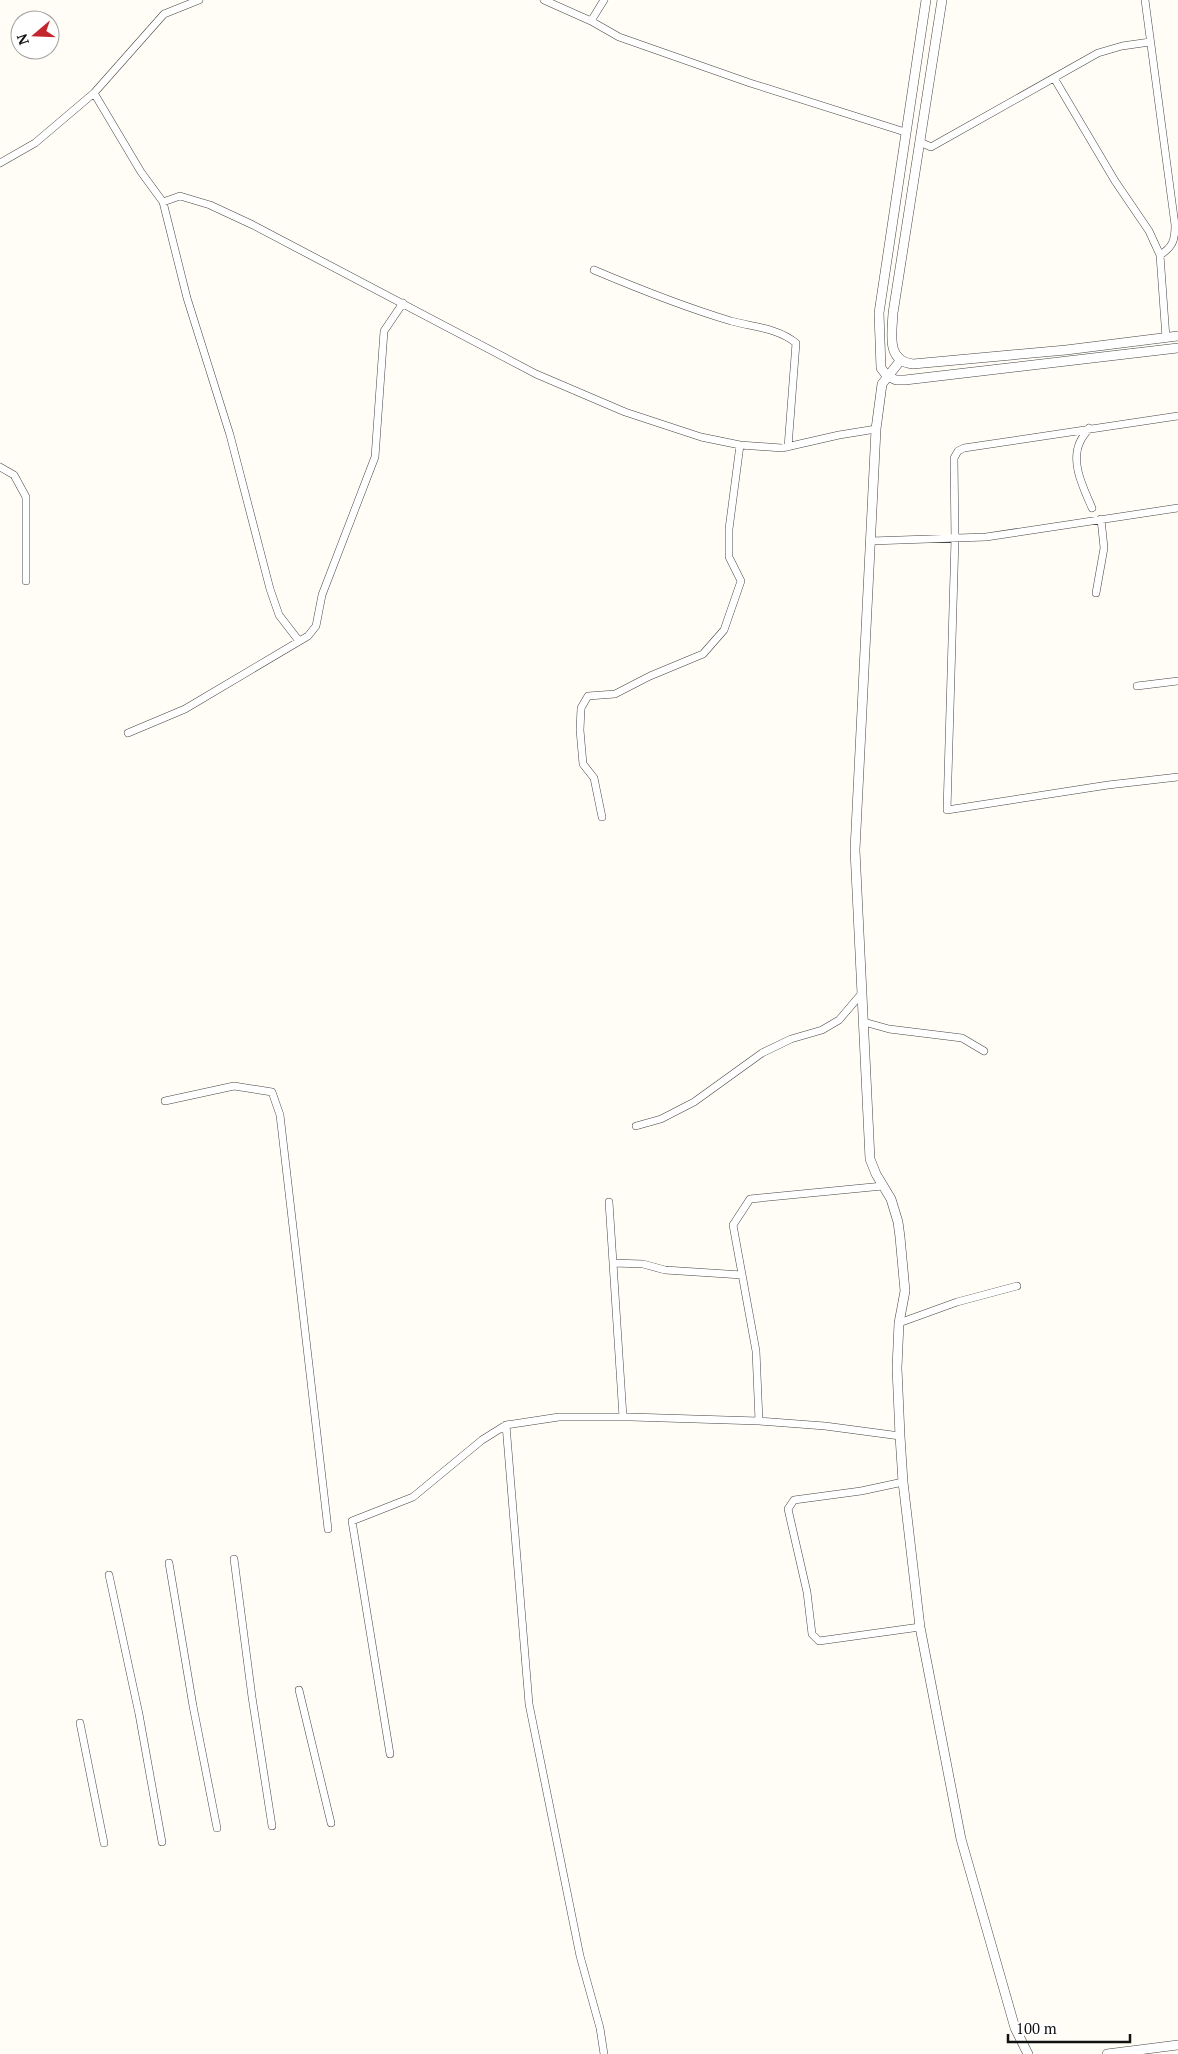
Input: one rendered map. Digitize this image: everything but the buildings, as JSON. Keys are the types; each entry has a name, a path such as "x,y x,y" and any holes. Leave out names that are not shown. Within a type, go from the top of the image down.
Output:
{"street":[{"path":"0,163 35,143 94,93 164,14 199,0"},
{"path":"544,0 591,21 619,37 750,83 906,132"},
{"path":"591,21 604,0"},
{"path":"926,0 879,313 879,359 881,368 887,376 896,380 905,380 1178,348"},
{"path":"900,361 892,344 893,313 942,0"},
{"path":"1145,0 1175,225 1175,239 1170,247 1160,255"},
{"path":"920,142 931,147 1098,54 1122,46 1150,42"},
{"path":"1054,78 1115,181 1149,231 1160,255 1166,338"},
{"path":"94,93 141,172 163,202 187,298 230,435 270,589 279,615 299,641"},
{"path":"163,202 180,196 210,205 253,225 536,374 625,412 701,437 740,445 782,448 876,429"},
{"path":"594,270 653,295 732,321 774,330 796,342 788,447"},
{"path":"128,733 185,709 308,636 316,626 322,595 375,457 384,330 404,304"},
{"path":"900,361 913,364 1066,350 1178,336"},
{"path":"900,361 882,384 876,429 855,850 870,1159 891,1199 898,1222 900,1237 905,1291 899,1322 897,1368 900,1436 903,1482 920,1627 961,1839 1015,2028 1028,2054"},
{"path":"1178,416 1089,428 964,448 958,451 954,458 955,539 947,810 1090,788 1178,777"},
{"path":"1089,428 1080,442 1076,453 1080,480 1092,508"},
{"path":"602,817 594,778 583,764 580,730 581,708 588,696 615,694 650,676 703,654 724,630 741,581 730,557 729,529 740,445"},
{"path":"0,466 14,475 26,497 26,581"},
{"path":"871,541 986,538 1178,508"},
{"path":"1096,593 1104,548 1101,519"},
{"path":"1137,686 1178,681"},
{"path":"636,1126 660,1119 694,1102 762,1053 791,1039 822,1030 838,1020 862,993"},
{"path":"864,1022 889,1029 962,1038 984,1051"},
{"path":"165,1101 234,1086 272,1092 280,1115 328,1529"},
{"path":"759,1421 756,1351 733,1225 750,1199 883,1186"},
{"path":"609,1202 623,1417"},
{"path":"613,1263 643,1264 665,1270 742,1275"},
{"path":"899,1322 957,1302 1017,1286"},
{"path":"390,1754 352,1521 414,1497 482,1440 506,1426 559,1417 759,1421 825,1426 900,1436"},
{"path":"506,1426 529,1704 580,1956 600,2028 604,2054"},
{"path":"903,1482 861,1491 794,1500 788,1509 807,1592 812,1634 819,1642 920,1627"},
{"path":"234,1559 252,1697 272,1826"},
{"path":"169,1563 192,1706 217,1828"},
{"path":"110,1575 162,1842"},
{"path":"299,1690 331,1823"},
{"path":"80,1723 104,1843"},
{"path":"1107,2054 1178,2045"}]}
